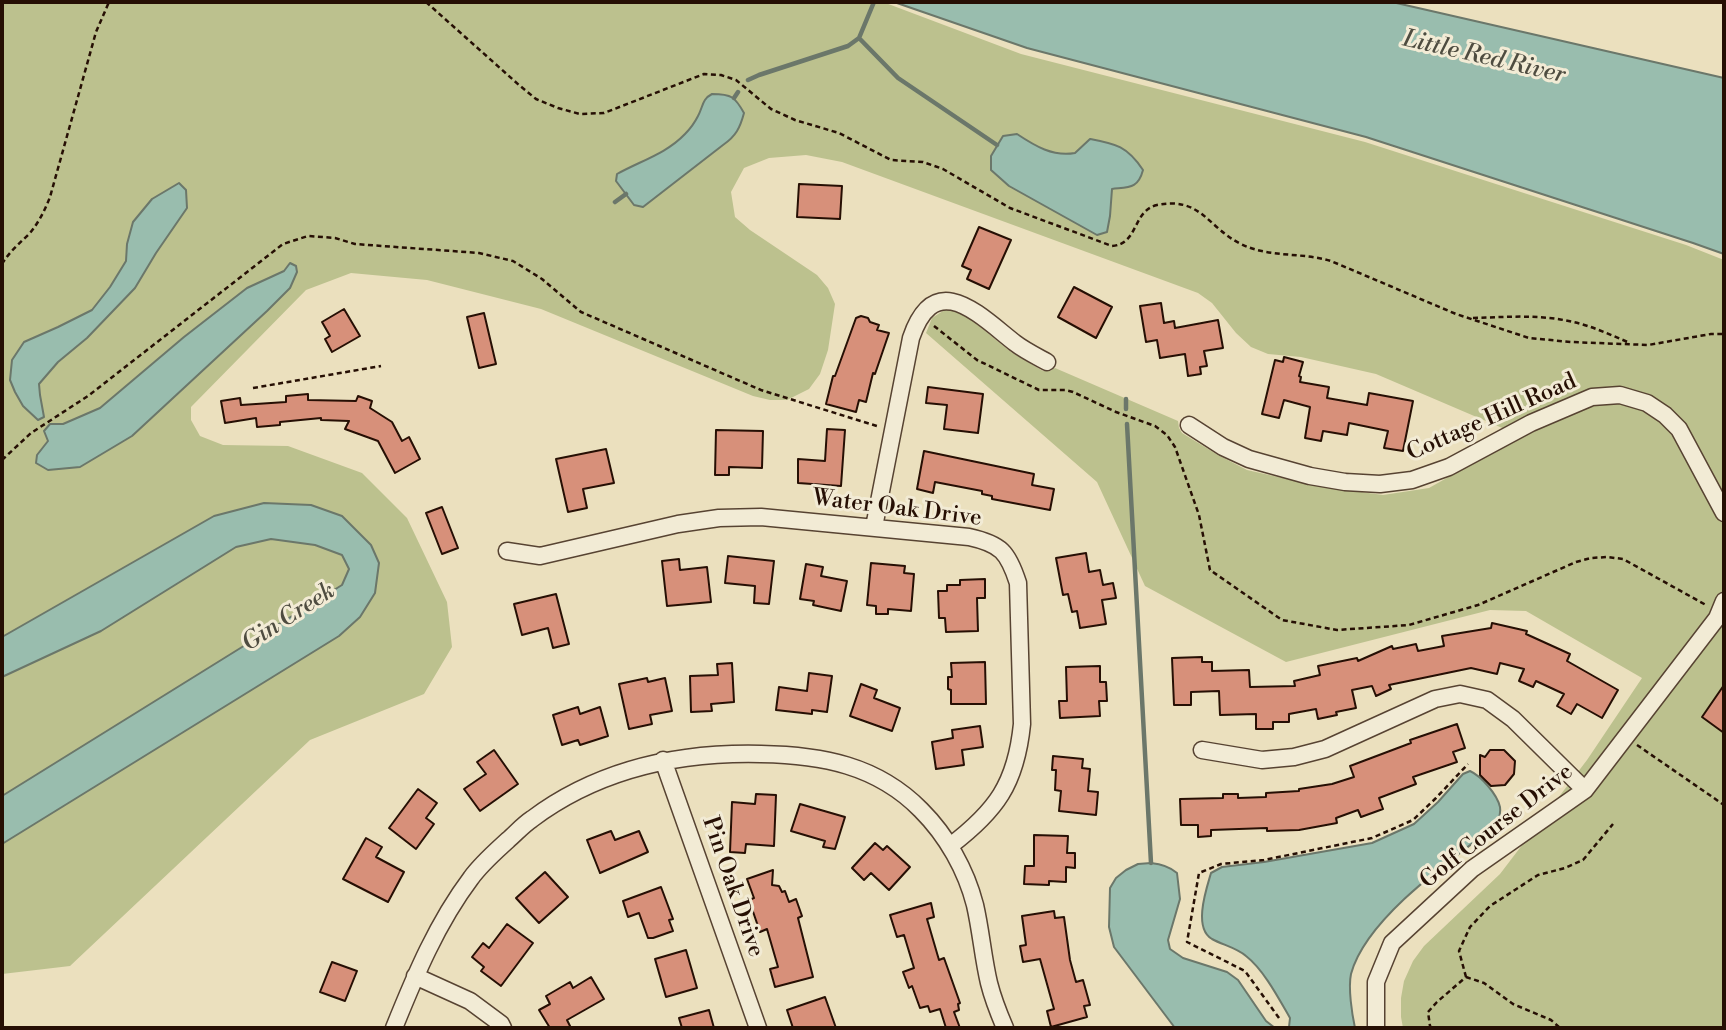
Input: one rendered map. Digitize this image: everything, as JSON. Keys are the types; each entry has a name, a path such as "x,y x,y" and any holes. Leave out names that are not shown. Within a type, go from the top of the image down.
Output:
{"street":[{"path":"874,527 911,338 922,316 934,305 944,301 957,302 970,307 1019,346 1047,362"},
{"name":"Cottage Hill Road","path":"1189,425 1223,447 1249,459 1310,476 1380,484 1412,480 1449,467 1531,423 1592,397 1620,395 1647,403 1679,429 1724,513"},
{"name":"Water Oak Drive","path":"507,551 540,556 678,524 719,518 761,517 969,537 987,541 1002,550 1012,565 1017,583 1022,724 1020,742 1005,789 993,807 975,827 950,846"},
{"name":"Golf Course Drive","path":"1376,1028 1376,982 1392,943 1472,869 1585,790 1717,618 1722,607"},
{"path":"1202,750 1262,760 1294,757 1325,749 1435,699 1460,695 1487,700 1513,719 1585,790"},
{"path":"394,1028 415,976 442,922 472,876 531,819 568,796 621,772 663,760 740,753 795,754 842,763 887,782 921,810 950,846 964,874 974,905 989,984 1005,1028"},
{"name":"Pin Oak Drive","path":"663,760 758,1028"},
{"path":"415,976 470,1000 503,1028"}],"path":[{"path":"2,264 42,216 50,197 96,32 109,2"},
{"path":"426,2 536,99 580,114 604,113 704,74 721,75 736,80 771,110 839,133 891,160 932,164 1010,208 1112,246 1127,241 1142,215 1153,206 1173,203 1187,205 1241,244 1264,253 1317,257 1331,261 1456,314 1530,338 1648,345 1724,334"},
{"path":"2,460 32,433 88,396 283,244 308,236 355,244 479,253 513,261 542,279 581,312 761,390 893,432"},
{"path":"2,310 2,322"},
{"path":"922,316 977,360 1030,386 1046,391 1073,392 1116,412 1156,426 1167,435 1175,447 1199,515 1210,570 1282,620 1337,630 1409,625 1478,605 1576,562 1607,557 1623,559 1722,607"},
{"path":"1471,318 1554,318 1575,322 1633,344"},
{"path":"253,388 382,366"},
{"path":"1626,737 1724,805"},
{"path":"1279,1018 1245,971 1186,942 1199,873 1221,864 1264,860 1372,838 1413,820 1468,764"},
{"path":"1466,977 1459,951 1470,927 1489,906 1538,876 1583,860 1613,824"},
{"path":"1432,1028 1428,1012 1466,977"},
{"path":"1466,977 1484,983 1513,1004 1551,1020 1560,1028"}],"green space":[{"path":"2,2 883,2 1021,54 1365,142 1686,245 1724,260 1724,1028 1403,1028 1401,998 1404,981 1413,961 1424,946 1500,874 1587,760 1642,678 1526,611 1490,610 1286,662 1145,586 1097,482 926,333 932,318 946,309 964,314 1011,352 1043,371 1055,368 1178,421 1182,433 1247,470 1318,486 1383,495 1429,488 1521,436 1376,374 1301,357 1268,354 1251,347 1212,303 1198,293 842,162 806,155 769,158 744,168 731,192 735,217 817,275 828,288 835,304 828,350 820,374 809,389 787,400 753,396 541,309 427,280 351,273 306,290 191,407 191,420 200,436 223,445 288,446 362,473 407,518 447,602 452,647 424,694 310,740 70,966 2,974 2,844 339,636 375,593 311,505 2,637"},
{"path":"271,539 315,545 342,555 349,569 342,585 2,796 2,677 101,631 236,547"}],"water":[{"name":"Little Red River","path":"894,2 1392,2 1724,78 1724,254 1366,137 1027,48"},
{"path":"712,94 732,97 738,103 744,113 737,131 727,142 643,207 634,205 616,181 617,174 678,141 692,126 704,101"},
{"path":"1017,134 1052,152 1075,153 1090,139 1114,145 1132,156 1143,170 1135,184 1112,189 1107,232 1097,235 1009,186 991,170 991,156 1003,136"},
{"path":"179,183 186,190 187,208 135,288 87,338 58,362 39,384 44,417 38,420 23,406 15,392 10,380 12,360 24,342 92,310 126,261 133,222 152,199"},
{"path":"290,263 296,266 297,272 290,288 132,436 80,467 48,470 36,463 37,455 48,441 44,431 50,424 63,424 100,408 247,288 284,271"},
{"name":"Gin Creek","path":"264,503 311,505 342,516 371,545 379,563 375,593 360,617 339,636 2,844 2,796 342,585 349,569 342,555 315,545 271,539 236,547 101,631 2,677 2,637 214,516"},
{"path":"1470,771 1488,786 1496,797 1500,807 1497,825 1413,891 1374,932 1360,953 1351,974 1350,994 1355,1028 1287,1028 1290,1018 1271,985 1253,962 1242,953 1206,934 1202,908 1211,873 1222,867 1372,843 1414,824 1463,774"},
{"path":"1138,864 1165,866 1177,873 1180,899 1168,940 1170,949 1183,958 1227,972 1238,980 1266,1021 1275,1028 1175,1028 1114,947 1109,927 1110,888 1116,878 1126,870"}],"building":[{"path":"799,184 842,186 840,219 797,217"},
{"path":"979,227 1011,240 989,289 967,279 971,270 962,266"},
{"path":"1074,287 1112,307 1096,338 1058,317"},
{"path":"1161,303 1164,323 1174,321 1175,328 1218,320 1223,348 1204,351 1207,366 1200,367 1201,374 1188,376 1185,354 1160,358 1157,340 1146,342 1140,306"},
{"path":"344,309 360,336 332,352 325,339 330,336 322,322"},
{"path":"484,313 496,364 479,368 467,317"},
{"path":"861,316 879,325 877,330 889,333 875,374 873,373 866,402 859,400 856,412 826,404 833,376 856,318"},
{"path":"1284,357 1303,362 1300,382 1329,387 1327,398 1367,405 1369,393 1413,401 1403,451 1384,448 1388,431 1349,423 1347,435 1323,431 1321,441 1305,438 1310,407 1284,400 1279,418 1262,414 1275,360 1283,362"},
{"path":"928,387 983,394 978,433 944,429 947,405 926,403"},
{"path":"308,394 308,400 356,401 358,396 372,401 370,408 392,422 402,441 409,437 420,459 395,473 378,441 345,429 349,421 321,418 257,427 256,418 225,423 221,401 240,398 241,405 286,402 286,396"},
{"path":"827,429 845,430 841,486 798,483 798,459 825,461"},
{"path":"716,430 763,431 762,468 729,467 729,475 715,475"},
{"path":"606,449 614,483 583,489 587,508 568,512 556,459"},
{"path":"924,451 1034,474 1032,485 1054,489 1050,510 992,499 992,496 982,494 982,491 935,482 933,493 917,489"},
{"path":"442,507 458,548 442,554 426,513"},
{"path":"1086,553 1089,572 1100,570 1103,585 1113,583 1116,598 1102,600 1106,624 1080,628 1077,611 1072,612 1068,594 1063,595 1056,558"},
{"path":"728,556 774,561 769,604 754,603 755,586 725,583"},
{"path":"679,559 680,570 707,567 711,602 667,606 662,561"},
{"path":"871,563 905,566 904,573 914,574 911,611 888,609 888,614 876,614 876,606 867,605"},
{"path":"806,564 823,567 821,576 847,581 841,611 813,605 814,601 800,599"},
{"path":"985,579 985,598 977,598 978,631 946,632 945,618 939,618 938,591 947,591 947,585 960,585 960,580"},
{"path":"556,594 569,644 553,648 548,628 522,635 514,604"},
{"path":"1492,623 1527,631 1526,634 1570,654 1567,661 1618,690 1602,718 1577,704 1571,714 1557,706 1564,694 1536,681 1533,687 1519,681 1524,669 1500,663 1497,674 1471,668 1389,685 1391,689 1376,696 1372,686 1352,690 1356,708 1318,719 1316,709 1289,714 1289,722 1273,722 1273,729 1256,729 1256,714 1220,715 1219,691 1191,692 1191,705 1174,705 1172,658 1202,657 1202,662 1212,662 1212,671 1249,670 1250,687 1295,686 1294,681 1320,675 1318,666 1357,658 1358,661 1392,646 1393,649 1416,644 1418,651 1444,646 1442,636 1491,628"},
{"path":"985,662 986,704 951,704 948,677 952,677 951,663"},
{"path":"732,663 734,702 711,704 712,711 691,712 690,676 718,675 717,664"},
{"path":"1100,666 1100,682 1106,682 1107,701 1099,701 1100,716 1060,718 1059,701 1067,701 1066,667"},
{"path":"809,673 832,676 827,712 812,710 812,714 776,710 779,687 807,691"},
{"path":"647,678 648,682 665,678 672,711 650,715 652,724 629,729 619,684"},
{"path":"861,684 877,690 874,698 900,708 892,731 850,716"},
{"path":"1724,685 1724,733 1702,717"},
{"path":"578,707 580,714 600,707 608,736 580,745 578,740 562,745 553,715"},
{"path":"1457,724 1465,748 1453,752 1457,762 1413,777 1416,784 1379,798 1383,809 1361,817 1358,810 1336,818 1337,823 1299,830 1211,830 1211,836 1198,837 1198,825 1181,825 1180,799 1223,798 1223,794 1238,794 1238,798 1266,797 1266,793 1299,791 1332,784 1354,777 1350,766 1411,743 1410,740"},
{"path":"980,726 983,747 962,750 964,765 936,769 932,742 953,738 952,730"},
{"path":"494,750 518,784 480,811 464,789 486,774 477,762"},
{"path":"1490,750 1504,750 1515,761 1514,774 1505,785 1491,786 1480,775 1480,755 1485,757"},
{"path":"1053,756 1083,759 1082,768 1090,769 1088,791 1098,792 1096,815 1059,811 1061,791 1055,790 1056,770 1052,770"},
{"path":"418,789 437,803 426,818 434,824 416,849 389,828"},
{"path":"756,794 776,795 774,846 746,844 745,853 730,852 732,802 755,804"},
{"path":"800,804 845,817 835,849 823,847 825,841 791,831"},
{"path":"611,831 615,840 639,831 648,852 600,873 587,840"},
{"path":"1034,835 1068,836 1067,853 1075,853 1075,868 1066,867 1066,882 1049,881 1049,885 1024,884 1025,866 1034,866"},
{"path":"366,838 382,847 376,857 404,872 388,902 343,879"},
{"path":"875,843 883,850 887,846 910,867 889,890 871,873 864,880 852,868"},
{"path":"773,870 772,885 779,886 782,892 785,891 789,902 796,899 802,916 798,918 813,977 775,987 770,969 778,967 767,929 760,932 749,900 754,898 747,879"},
{"path":"545,872 568,897 539,923 516,898"},
{"path":"661,887 673,919 669,920 673,931 648,938 639,913 628,917 623,901"},
{"path":"931,903 934,917 927,919 939,960 944,958 960,1003 959,1010 954,1012 960,1028 946,1028 940,1009 930,1012 928,1006 920,1008 912,986 909,988 903,972 914,968 904,935 897,937 890,915"},
{"path":"1054,911 1055,918 1064,917 1076,982 1083,980 1090,1005 1084,1006 1087,1017 1051,1027 1047,1011 1054,1009 1040,959 1023,962 1020,946 1026,945 1022,916"},
{"path":"507,924 533,943 501,986 481,971 484,967 472,957 483,943 489,948"},
{"path":"686,950 697,988 666,997 655,959"},
{"path":"332,962 357,971 345,1001 320,992"},
{"path":"591,977 604,999 567,1020 571,1028 550,1028 539,1010 550,1004 546,996 570,982 573,988"},
{"path":"825,997 836,1028 793,1028 787,1010"},
{"path":"709,1010 714,1028 682,1028 679,1018"}],"waterway":[{"path":"748,80 848,46 859,38 874,2"},
{"path":"859,38 898,78 997,145"},
{"path":"734,98 738,92"},
{"path":"615,202 626,194"},
{"path":"1126,399 1126,409"},
{"path":"1127,424 1151,863"}]}
